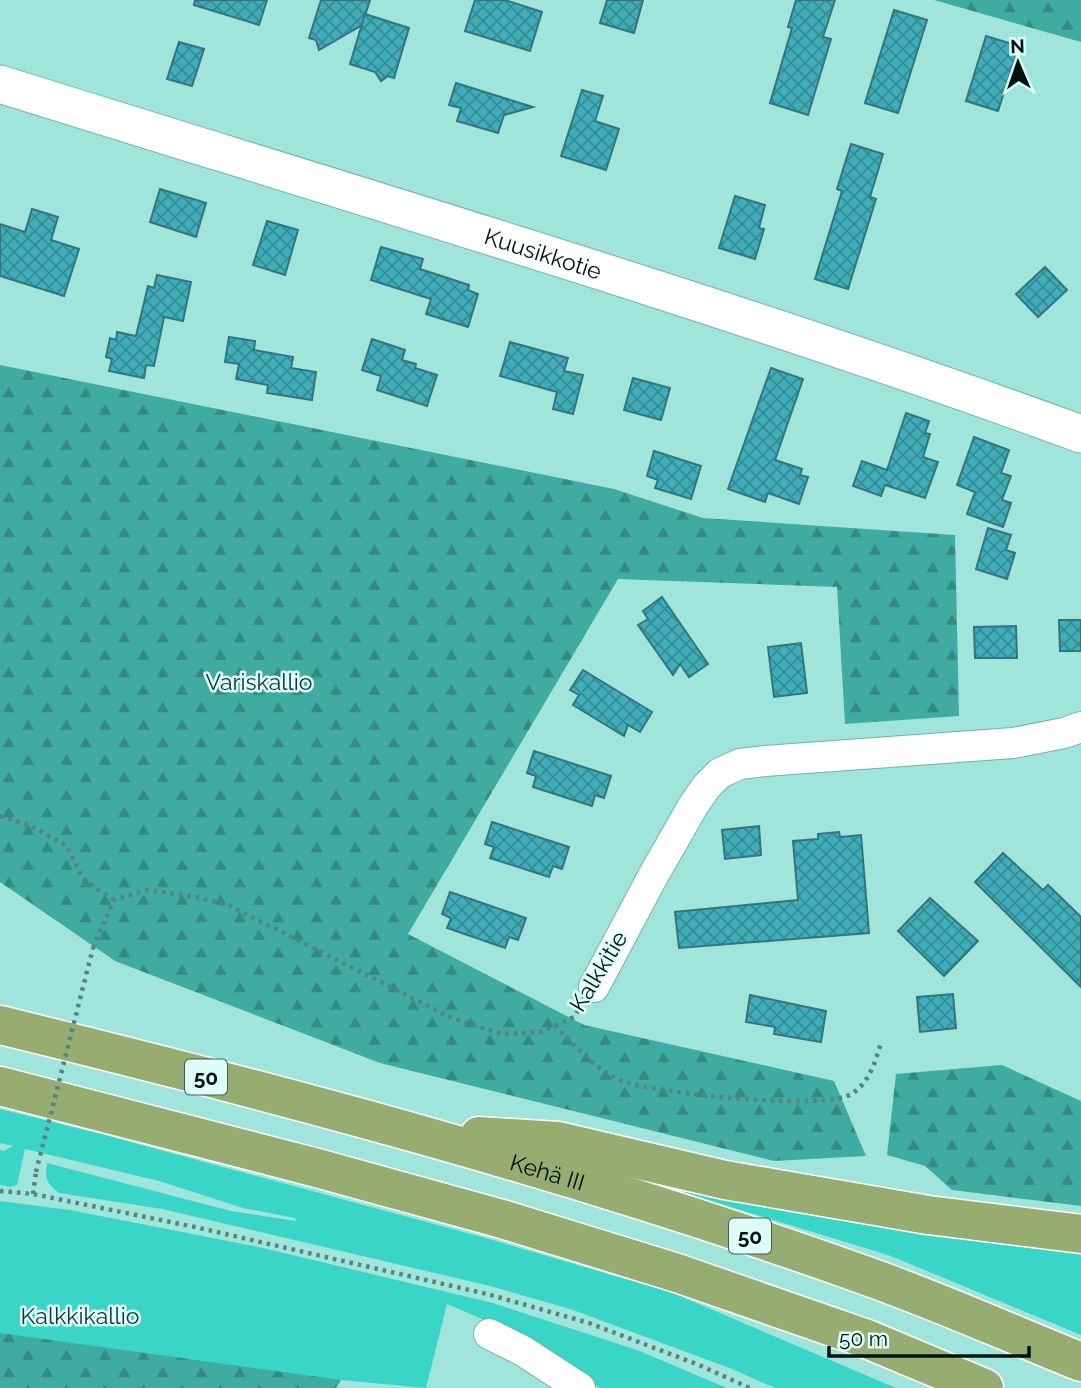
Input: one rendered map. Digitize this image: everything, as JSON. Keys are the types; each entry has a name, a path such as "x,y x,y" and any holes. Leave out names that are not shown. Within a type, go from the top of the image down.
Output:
{"highway":[{"name":"Kehä III","path":"0,1025 412,1132 661,1206 866,1275 1081,1362"},
{"path":"0,1086 502,1219 664,1269 867,1339 984,1388"},
{"path":"412,1132 558,1141 725,1181 928,1215 1081,1234"}],"street":[{"name":"Kuusikkotie","path":"0,85 579,265 962,390 1081,434"},
{"name":"Kalkkitie","path":"594,986 693,806 720,773 740,764 765,761 1013,743 1081,727"},
{"path":"489,1334 523,1351 580,1388"}],"path":[{"path":"0,816 29,825 67,846 83,879 114,900 93,947 36,1172 33,1194"},
{"name":"Kalkkitie","path":"114,900 147,890 228,905 452,1018 502,1034 540,1032 574,1017 594,986"},
{"path":"555,1025 589,1059 624,1081 672,1093 766,1101 830,1099 852,1095 873,1070 881,1043"},
{"path":"0,1191 33,1194 208,1230 486,1294 589,1323 699,1365 750,1388"}],"green space":[{"path":"934,0 1081,0 1081,42"},
{"name":"Variskallio","path":"0,365 614,489 703,518 955,535 959,716 845,724 837,587 618,579 408,934 584,1025 834,1081 866,1156 774,1161 380,1063 115,961 0,882"},
{"path":"1002,1065 1081,1101 1081,1206 952,1190 925,1166 887,1155 896,1074"},
{"path":"0,1109 493,1240 673,1293 896,1388 775,1388 732,1369 573,1310 490,1286 162,1209 59,1193 47,1180 47,1163 231,1211 296,1221 295,1218 243,1208 159,1181 25,1149 17,1185 0,1185 0,1150 4,1151 13,1146 0,1143"},
{"path":"676,1180 1081,1245 1081,1335 891,1256 685,1193"},
{"name":"Kalkkikallio","path":"0,1201 70,1210 263,1248 493,1303 637,1350 727,1388 600,1388 512,1332 447,1304 426,1388 341,1380 336,1388 0,1388"},
{"path":"0,1333 341,1380 336,1388 0,1388"}],"building":[{"path":"195,0 267,0 259,25 194,5"},
{"path":"321,0 370,0 362,25 319,50 316,40 309,38"},
{"path":"475,0 505,0 542,12 530,51 465,31"},
{"path":"607,0 643,0 634,33 600,23"},
{"path":"796,0 835,0 823,37 831,39 808,115 770,103 792,28 788,27"},
{"path":"894,10 927,20 898,113 865,103"},
{"path":"365,14 409,28 394,78 388,76 381,81 375,72 350,64"},
{"path":"986,36 1019,46 998,111 966,101"},
{"path":"179,42 204,49 192,86 167,79"},
{"path":"456,83 533,107 504,115 498,133 457,121 461,108 449,105"},
{"path":"582,90 603,96 595,121 619,129 606,170 561,156"},
{"path":"851,144 883,154 870,197 876,199 848,289 815,279 842,191 837,189"},
{"path":"160,189 206,203 196,237 150,222"},
{"path":"735,196 765,205 759,228 764,229 755,259 719,248"},
{"path":"32,209 58,217 51,240 79,249 64,296 0,276 0,224 25,232"},
{"path":"267,221 298,230 285,275 253,265"},
{"path":"381,247 423,259 420,269 469,285 468,290 478,294 468,327 426,314 431,299 371,280"},
{"path":"1045,267 1067,290 1038,317 1016,294"},
{"path":"157,275 191,282 183,321 164,317 154,366 146,365 144,378 109,371 112,359 106,357 110,338 116,340 117,332 136,336 148,286 154,288"},
{"path":"229,337 255,341 254,350 293,357 291,368 316,372 312,400 267,393 268,385 236,379 239,364 225,362"},
{"path":"372,339 405,350 402,360 416,364 415,368 437,375 427,406 377,390 381,376 362,370"},
{"path":"510,342 568,358 564,371 583,375 573,414 553,409 557,392 500,376"},
{"path":"771,368 803,379 775,460 802,469 800,475 808,477 799,504 768,493 765,502 728,489"},
{"path":"633,378 670,388 661,420 624,410"},
{"path":"906,413 929,421 925,433 930,434 923,457 938,462 925,498 885,485 881,496 853,486 862,461 887,470"},
{"path":"974,437 1009,450 1001,473 1011,476 1002,500 1011,503 1003,527 967,514 975,492 957,485"},
{"path":"654,451 701,466 691,499 655,488 658,480 647,476"},
{"path":"988,528 1011,535 1006,550 1015,553 1007,579 976,569"},
{"path":"662,597 708,664 689,677 680,664 673,675 638,625 648,619 643,611"},
{"path":"1059,620 1081,620 1081,651 1060,651"},
{"path":"1016,626 1017,658 975,658 974,627"},
{"path":"801,643 807,693 774,697 768,647"},
{"path":"583,670 652,712 640,732 628,725 624,736 573,705 579,695 570,690"},
{"path":"534,751 611,776 604,798 595,795 592,806 533,787 536,776 527,773"},
{"path":"492,822 569,847 562,869 553,866 549,877 490,858 494,847 485,844"},
{"path":"759,826 761,855 725,859 722,830"},
{"path":"839,832 840,837 861,835 869,933 679,948 675,912 798,900 793,841 818,839 818,834"},
{"path":"1003,853 1043,890 1048,885 1081,917 1081,987 975,882"},
{"path":"450,892 526,918 518,940 509,937 505,948 447,928 451,918 442,914"},
{"path":"930,898 978,941 944,976 898,931"},
{"path":"953,994 956,1028 920,1032 917,997"},
{"path":"750,995 826,1011 821,1042 774,1034 775,1027 746,1022"}]}
